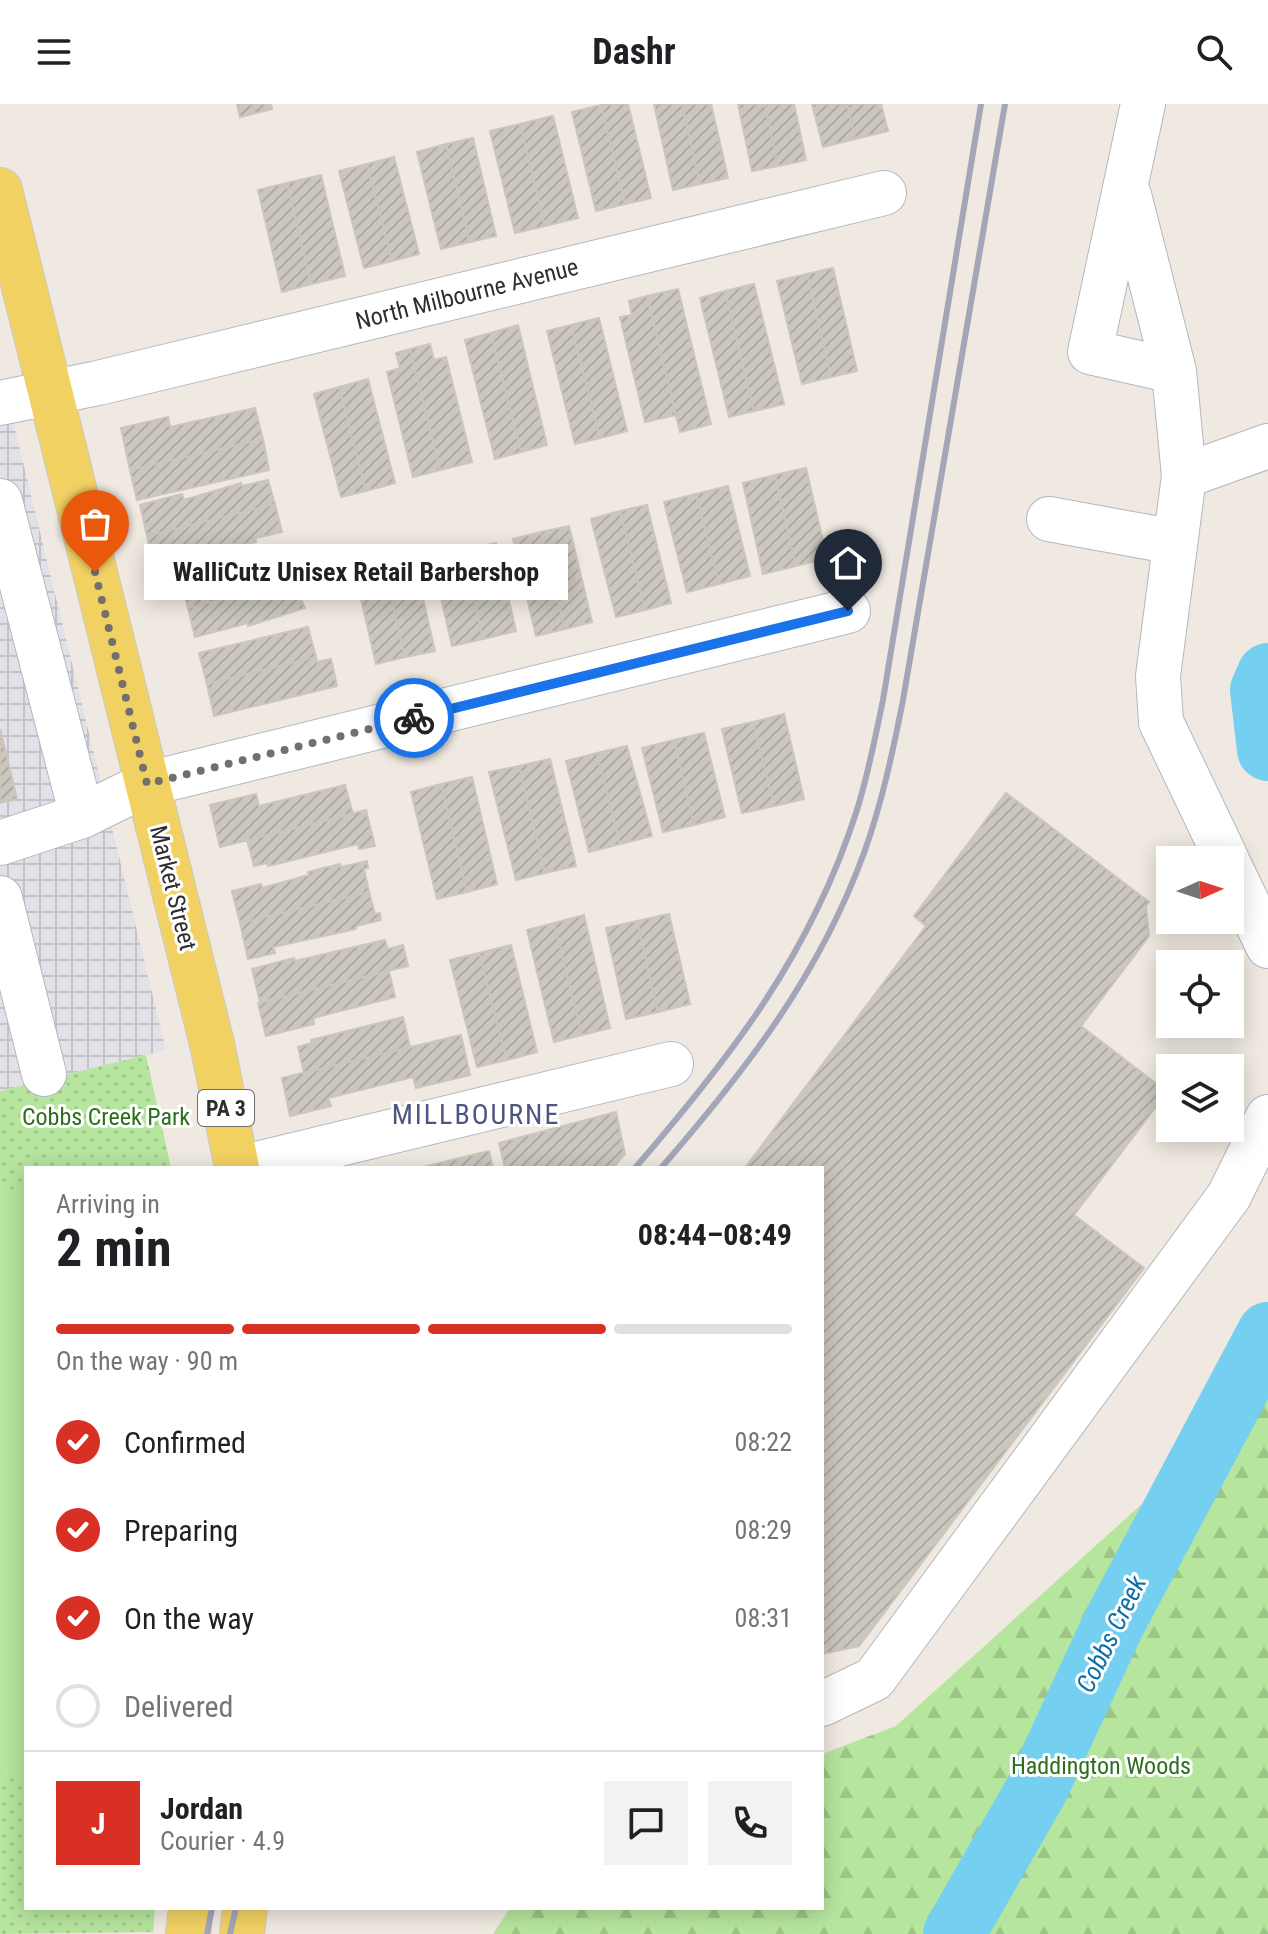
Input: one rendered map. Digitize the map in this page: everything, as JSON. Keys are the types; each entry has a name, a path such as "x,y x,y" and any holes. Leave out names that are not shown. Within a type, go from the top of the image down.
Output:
{"main road":[{"name":"Market Street","path":"0,190 213,1048 238,1166"},
{"path":"188,1934 191,1910"},
{"path":"242,1934 245,1910"}],"street":[{"path":"1143,104 1090,352 1174,371"},
{"path":"1126,184 1174,371 1184,476 1158,676 1161,722 1220,846"},
{"name":"North Milbourne Avenue","path":"0,403 884,193"},
{"path":"1184,476 1268,446"},
{"path":"0,501 82,816"},
{"path":"1049,519 1175,542"},
{"path":"0,843 82,816 147,784 848,611"},
{"path":"1244,896 1268,946"},
{"path":"0,898 44,1074"},
{"path":"246,1166 671,1064"},
{"path":"824,1703 874,1679 1229,1196 1268,1117"}],"shaded area":[{"path":"13,421 166,1050 0,1091 0,424"}],"green space":[{"name":"Cobbs Creek Park","path":"146,1055 171,1166 24,1166 24,1910 155,1910 153,1932 0,1934 0,1091"},
{"path":"0,1194 24,1194 24,1780 0,1772"},
{"name":"Haddington Woods","path":"1268,1334 1268,1934 493,1934 509,1910 824,1910 824,1753 896,1726 1206,1446"}],"building":[{"path":"237,104 271,104 272,109 240,117"},
{"path":"628,104 651,198 625,204 601,105"},
{"path":"654,104 682,104 700,184 673,190"},
{"path":"682,104 711,104 728,178 700,184"},
{"path":"738,104 765,104 778,166 752,171"},
{"path":"765,104 794,104 806,160 778,166"},
{"path":"812,104 847,104 855,139 823,147"},
{"path":"847,104 881,104 888,131 855,139"},
{"path":"601,105 625,204 596,211 572,112"},
{"path":"553,116 578,218 545,226 520,124"},
{"path":"520,124 545,226 515,233 490,131"},
{"path":"473,138 496,236 470,242 446,144"},
{"path":"446,144 470,242 441,249 417,152"},
{"path":"394,157 419,254 392,261 367,164"},
{"path":"367,164 392,261 364,268 339,171"},
{"path":"321,175 345,276 311,284 287,183"},
{"path":"287,183 311,284 282,292 258,190"},
{"path":"833,268 857,371 831,377 807,274"},
{"path":"807,274 831,377 802,384 777,281"},
{"path":"754,284 784,404 754,411 725,291"},
{"path":"678,289 711,424 680,432 647,296"},
{"path":"725,291 754,411 729,417 700,298"},
{"path":"647,296 676,415 645,422 620,317 632,315 629,301"},
{"path":"599,318 627,431 600,438 571,325"},
{"path":"518,325 547,445 521,452 491,333"},
{"path":"571,325 600,438 575,444 547,331"},
{"path":"491,333 521,452 495,459 465,340"},
{"path":"430,344 434,360 446,357 472,462 440,470 410,349"},
{"path":"410,349 440,470 413,477 387,372 400,368 396,353"},
{"path":"368,379 395,483 366,491 339,387"},
{"path":"339,387 366,491 341,497 314,394"},
{"path":"255,408 263,439 130,470 121,428 168,417 170,427"},
{"path":"263,439 269,470 137,500 130,470"},
{"path":"806,468 827,558 796,566 775,475"},
{"path":"775,475 796,566 763,574 743,483"},
{"path":"268,480 275,504 147,536 140,505 182,494 184,500 241,483 242,486"},
{"path":"728,486 750,576 719,584 696,494"},
{"path":"696,494 719,584 687,592 664,502"},
{"path":"275,504 282,532 256,538 256,542 195,553 197,560 155,570 147,536"},
{"path":"647,505 671,603 645,610 620,511"},
{"path":"620,511 645,610 616,617 591,519"},
{"path":"569,526 592,622 565,629 541,532"},
{"path":"541,532 565,629 536,636 513,539"},
{"path":"496,543 516,631 483,639 463,550"},
{"path":"290,550 292,557 288,558 293,581 188,608 180,579 234,566 233,561 263,553 264,556"},
{"path":"463,550 483,639 452,646 432,558"},
{"path":"415,564 435,651 405,657 385,571"},
{"path":"385,571 405,657 376,664 356,577"},
{"path":"293,581 299,602 302,601 305,608 248,626 248,623 195,637 188,608"},
{"path":"308,627 316,657 207,684 199,653"},
{"path":"316,657 317,662 331,659 337,686 214,716 207,684"},
{"path":"784,714 804,799 774,806 753,722"},
{"path":"753,722 774,806 742,813 722,729"},
{"path":"0,729 17,799 0,803"},
{"path":"704,733 725,817 694,825 674,740"},
{"path":"674,740 694,825 663,832 642,748"},
{"path":"627,746 652,836 620,844 597,753"},
{"path":"597,753 620,844 589,852 566,761"},
{"path":"550,759 576,866 545,873 519,766"},
{"path":"519,766 545,873 516,880 489,772"},
{"path":"472,777 497,884 467,892 441,784"},
{"path":"441,784 467,892 437,899 411,792"},
{"path":"345,785 353,814 220,847 210,805 256,794 259,806"},
{"path":"1006,793 1149,902 1146,906 1149,936 1081,1026 1156,1084 1156,1107 1074,1215 1144,1268 859,1646 824,1654 824,1166 746,1166 926,926 914,916"},
{"path":"366,810 375,846 359,849 358,844 268,866 267,863 254,866 247,840"},
{"path":"367,861 368,868 364,869 369,892 240,923 232,891 261,884 262,888 309,875 308,872"},
{"path":"369,892 375,914 380,913 381,920 356,926 356,929 273,947 275,953 248,959 240,923"},
{"path":"669,914 690,1004 658,1012 637,921"},
{"path":"584,915 610,1028 582,1035 554,923"},
{"path":"637,921 658,1012 626,1019 606,928"},
{"path":"554,923 582,1035 554,1042 527,930"},
{"path":"385,940 388,949 403,945 408,966 260,1002 252,969"},
{"path":"511,945 537,1052 507,1060 479,953"},
{"path":"479,953 507,1060 477,1067 450,960"},
{"path":"389,971 395,997 313,1018 314,1024 266,1036 258,1003"},
{"path":"403,1017 410,1047 304,1073 298,1047 312,1043 311,1040"},
{"path":"461,1035 470,1075 416,1088 413,1077 328,1098 331,1106 290,1116 282,1078"},
{"path":"616,1112 625,1154 615,1166 505,1166 499,1143"},
{"path":"489,1151 493,1166 427,1166"}],"waterway":[{"name":"Cobbs Creek","path":"1268,674 1261,690 1268,750"},
{"name":"Cobbs Creek","path":"954,1934 1038,1787 1113,1625 1268,1333"}],"railway":[{"path":"637,1166 704,1086 764,1002 816,913 856,813 883,700 981,104"},
{"path":"663,1166 722,1095 778,1020 825,940 864,853 886,777 903,700 1005,104"},
{"path":"207,1934 212,1910"},
{"path":"230,1934 236,1910"}],"way so far":[{"path":"95,572 147,784 414,718"}],"place":[{"name":"WalliCutz Unisex Retail Barbershop","path":"95,572"}],"district":[{"name":"MILLBOURNE","path":"476,1114"}],"route":[{"path":"414,718 848,611"}]}
